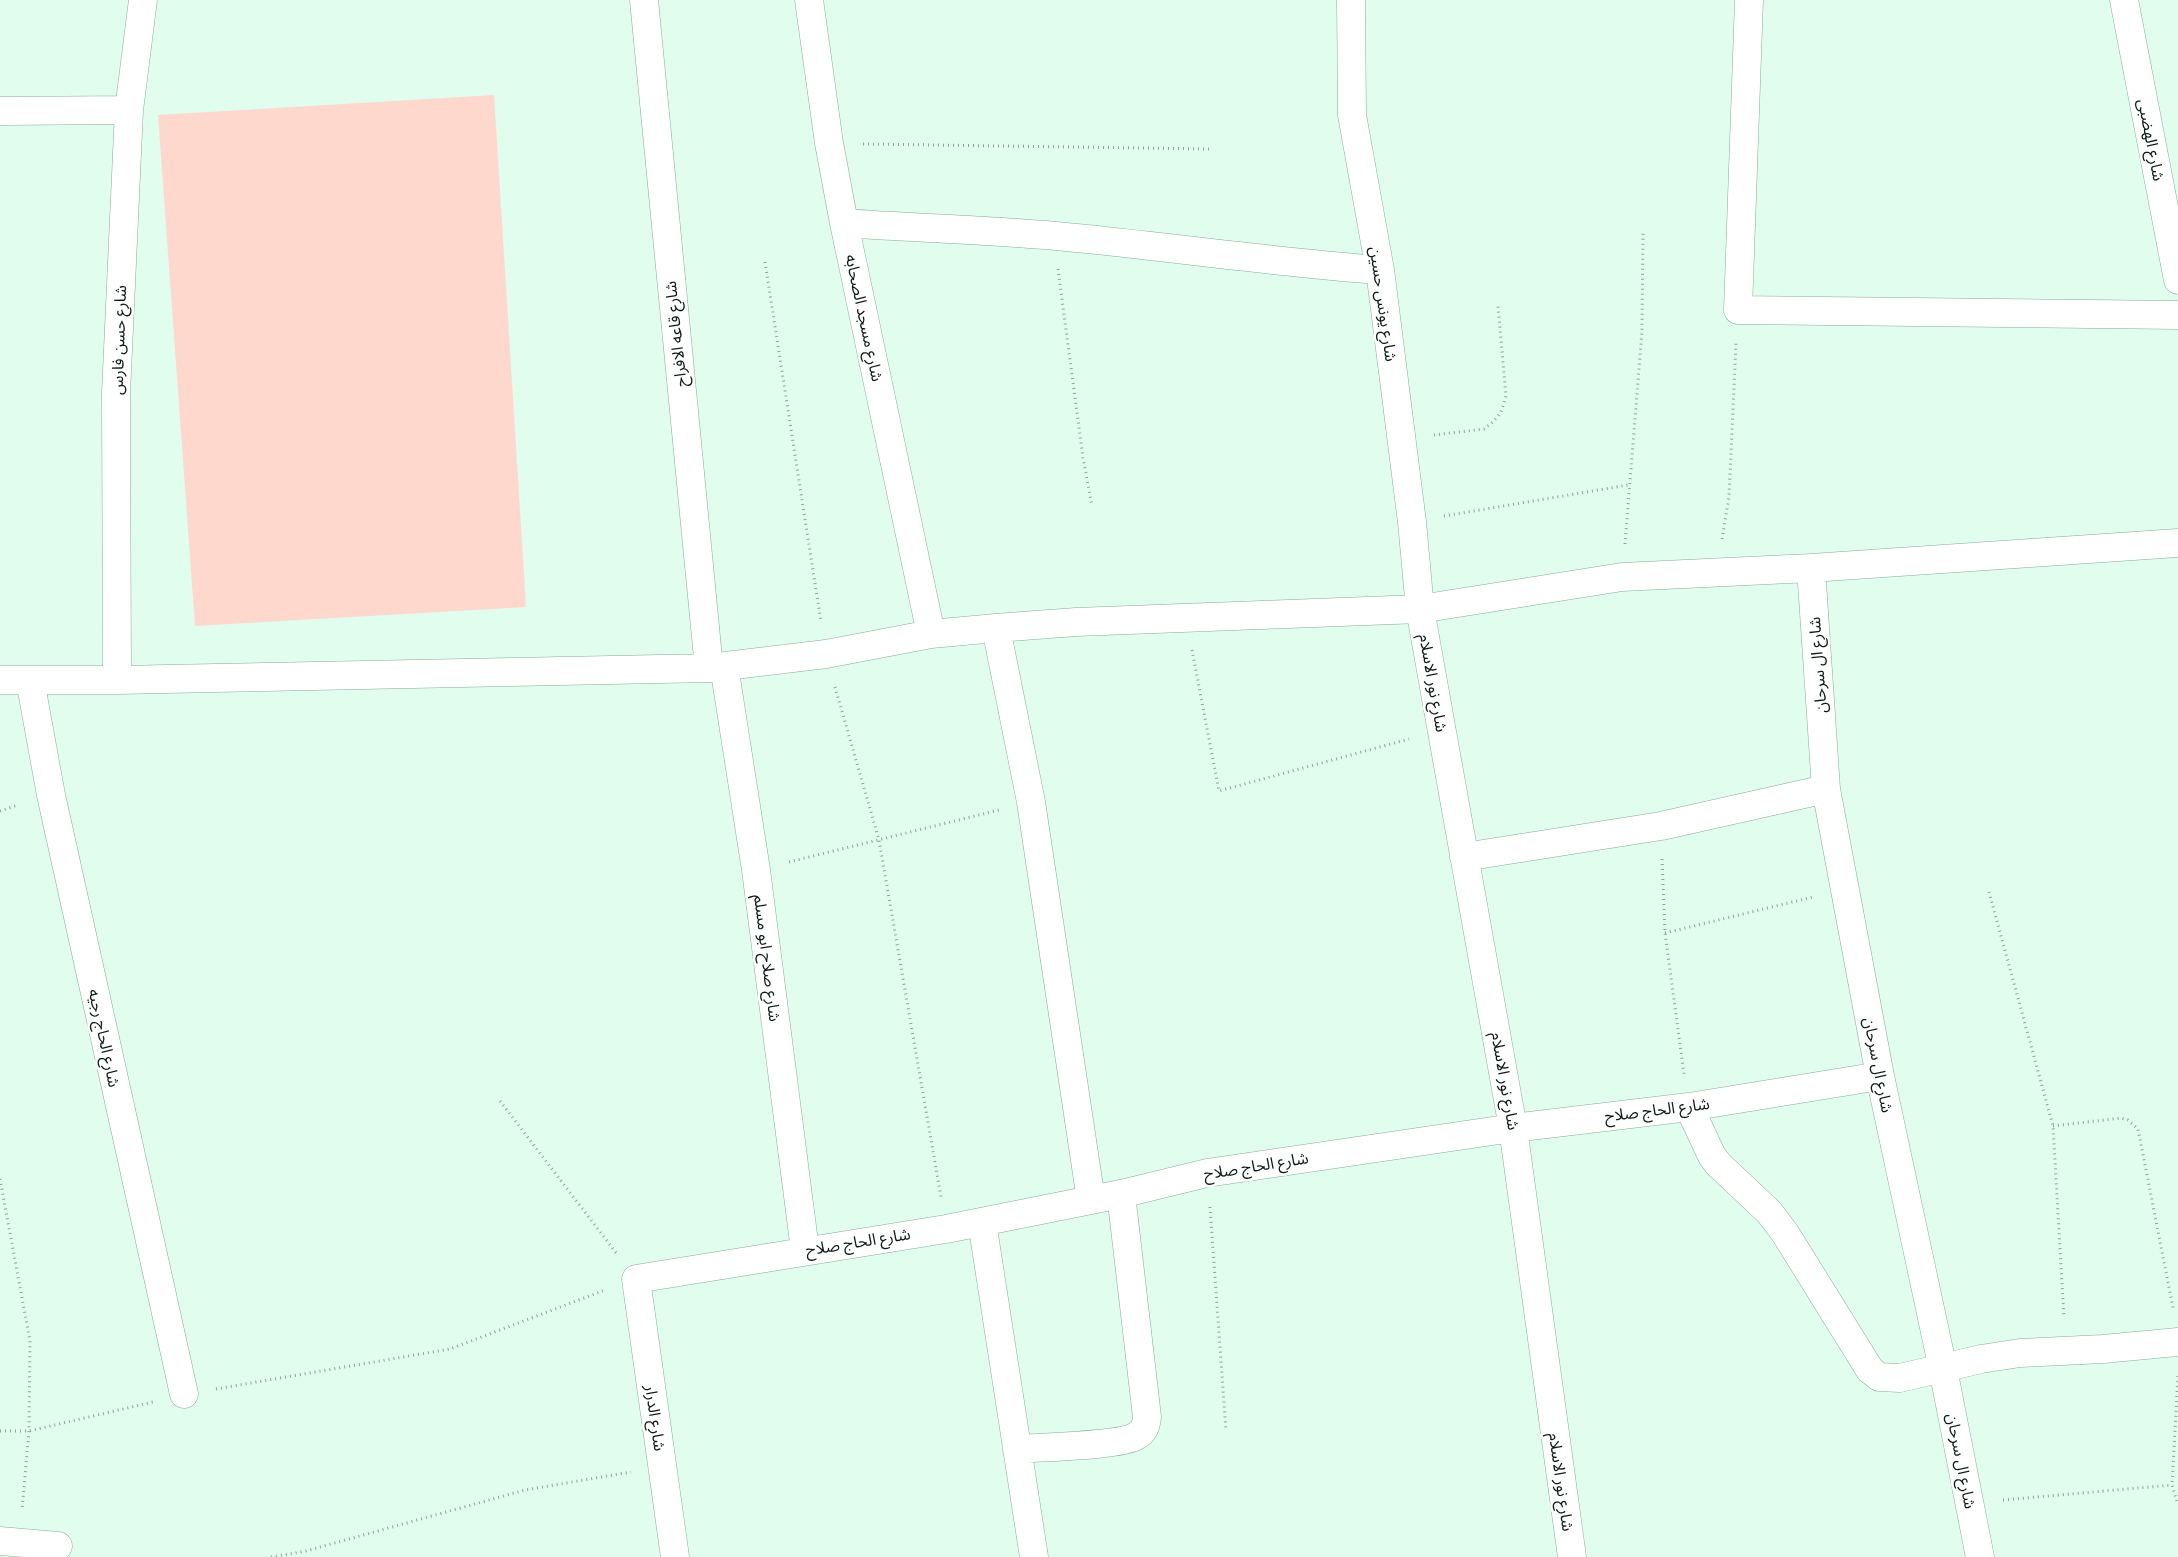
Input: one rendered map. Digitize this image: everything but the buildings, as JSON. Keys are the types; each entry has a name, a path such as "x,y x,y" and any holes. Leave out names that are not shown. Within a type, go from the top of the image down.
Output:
{"street":[{"name":"شارع حسن فارس","path":"117,680 116,393 129,110 143,0"},
{"name":"شارع قاعه الافراح","path":"644,0 716,667"},
{"name":"شارع مسجد الصحابه","path":"808,0 829,143 844,224 931,634"},
{"name":"شارع يونس حسين","path":"1351,0 1352,115 1380,270 1412,522 1420,609"},
{"path":"1749,0 1738,310 2178,315"},
{"name":"شارع الهضبى","path":"2124,0 2178,280"},
{"path":"0,111 129,110"},
{"path":"844,224 1054,236 1208,251 1299,264 1380,270"},
{"path":"0,680 117,680 716,667 826,654 931,634 996,628 1186,617 1420,609 1622,577 1811,568 2178,543"},
{"name":"شارع ال سرحان","path":"1811,568 1826,789 1880,1076 1943,1369 1980,1557"},
{"name":"شارع نور الاسلام","path":"1420,609 1513,1128 1572,1557"},
{"path":"996,628 1031,802 1092,1200"},
{"name":"شارع صلاح ابو مسلم","path":"716,667 756,870 805,1250"},
{"name":"شارع الحاج رجيه","path":"30,680 51,795 114,1086 184,1394"},
{"path":"1464,856 1661,826 1826,789"},
{"name":"شارع الحاج صلاح","path":"636,1279 805,1250 946,1229 1121,1194 1207,1173 1513,1128 1689,1107 1880,1076"},
{"path":"1689,1107 1712,1156 1724,1170 1769,1212 1785,1233 1870,1370 1879,1377 1888,1378 1943,1369 1981,1359 2020,1353 2113,1349 2178,1342"},
{"path":"1017,1449 1125,1441 1143,1432 1146,1424 1121,1194"},
{"path":"982,1222 1034,1557"},
{"name":"شارع الدرار","path":"636,1279 675,1557"},
{"path":"10,1542 58,1546"}],"path":[{"path":"829,143 1212,149"},
{"path":"1622,577 1642,331 1643,232"},
{"path":"1054,236 1082,448 1092,506"},
{"path":"765,262 826,654 879,840 946,1229"},
{"path":"1401,438 1484,429 1501,412 1506,396 1498,306"},
{"path":"1717,572 1728,497 1738,310"},
{"path":"1412,522 1628,486"},
{"path":"1186,617 1219,792 1442,730"},
{"path":"756,870 1031,802"},
{"path":"1661,826 1665,933 1689,1107"},
{"path":"1665,933 1845,889"},
{"path":"1989,892 2053,1126 2066,1351"},
{"path":"0,1431 29,1432 184,1394 450,1349 636,1279 500,1101"},
{"path":"2053,1126 2122,1118 2128,1120 2138,1129 2174,1314"},
{"path":"1207,1173 1226,1431"},
{"path":"0,1179 30,1341 29,1432 10,1542"},
{"path":"2178,1371 2172,1485 2178,1505"},
{"path":"271,1557 306,1551 525,1490 661,1466"},
{"path":"1969,1503 2172,1485"}],"shaded area":[{"path":"494,95 526,607 195,626 158,115"}]}
